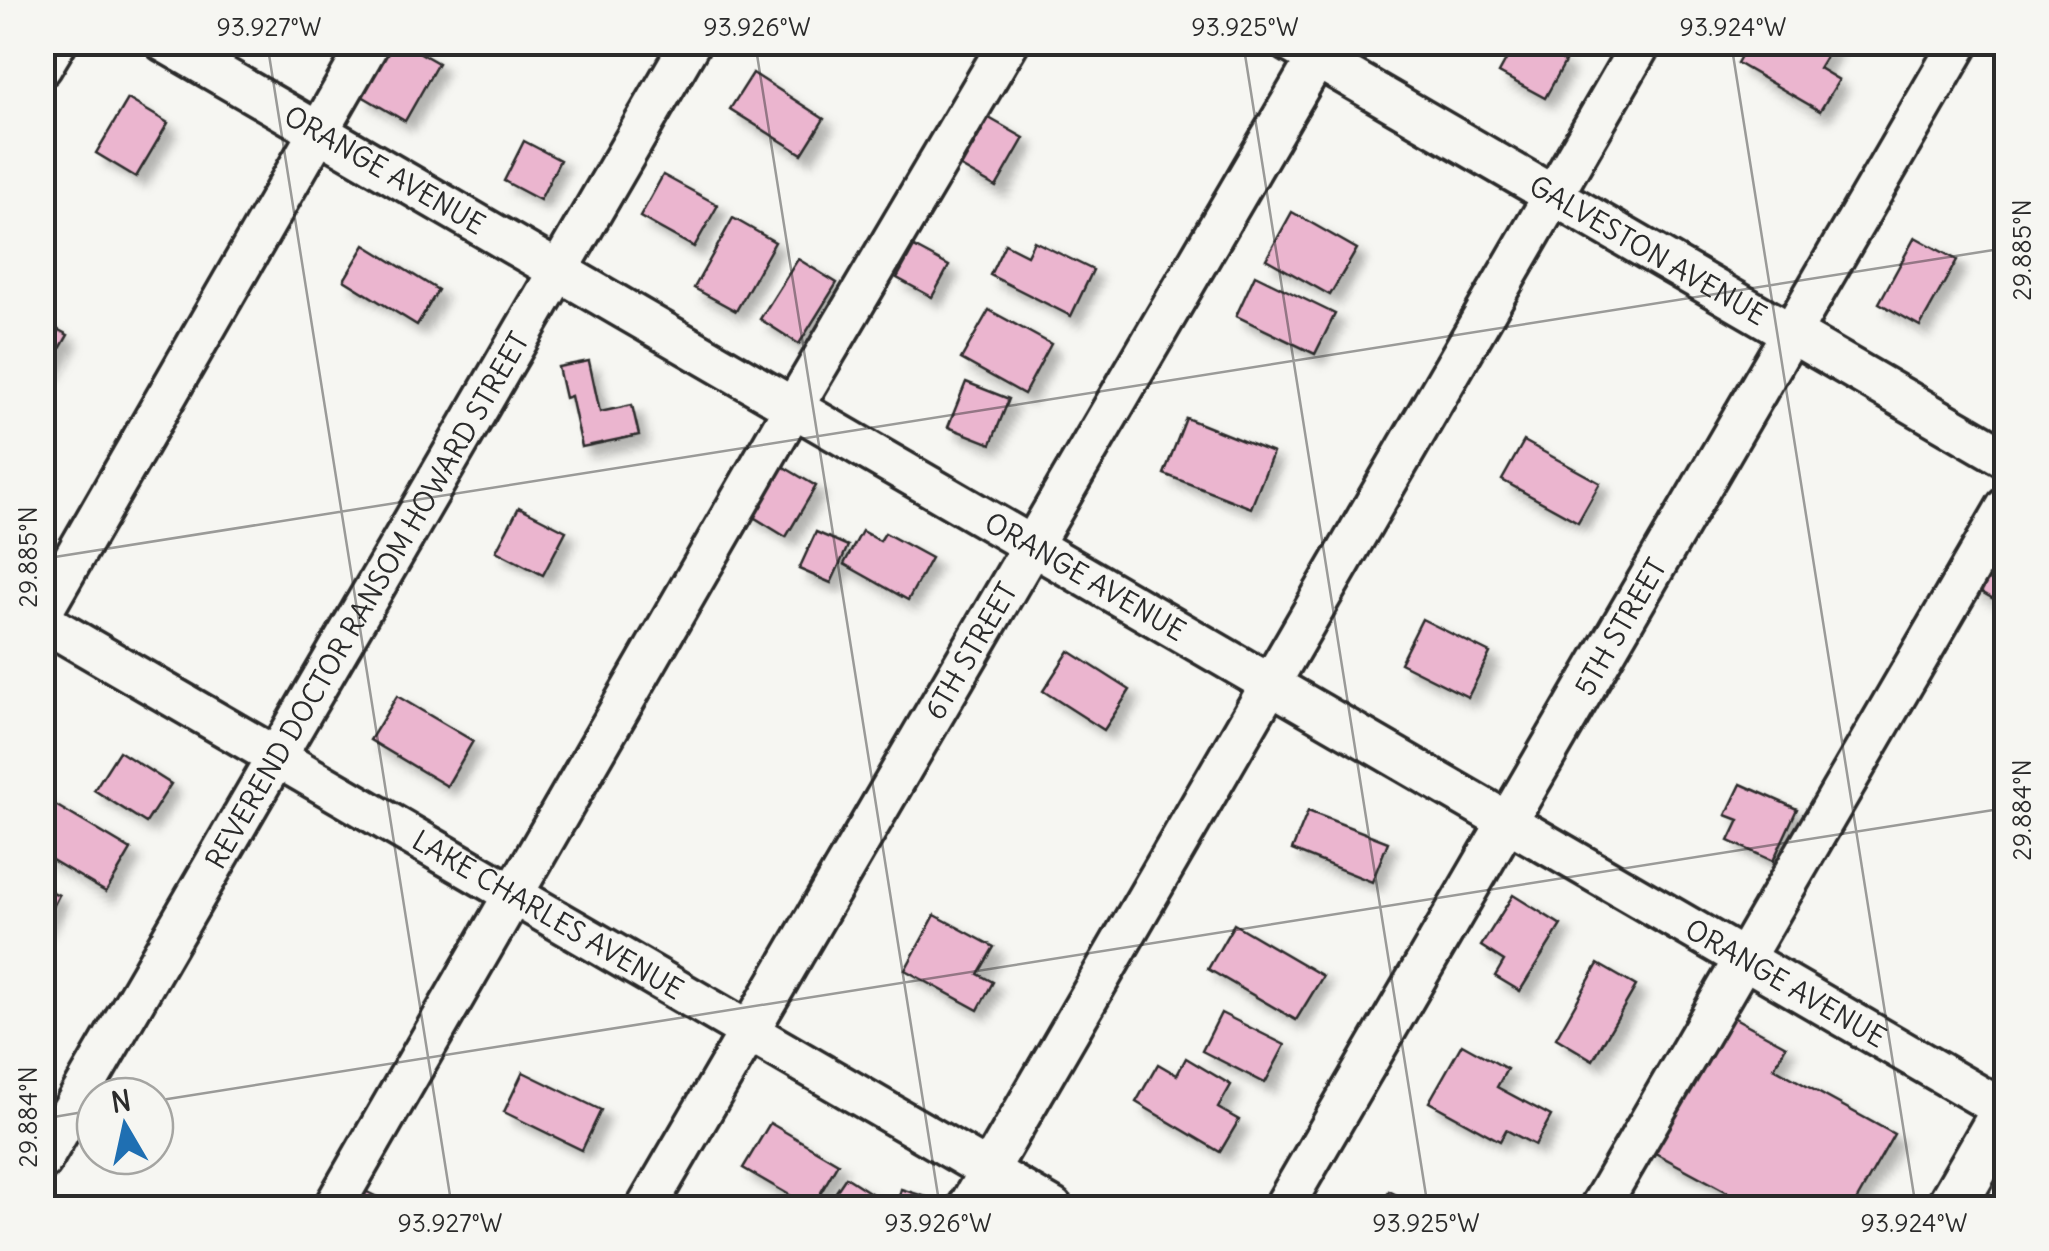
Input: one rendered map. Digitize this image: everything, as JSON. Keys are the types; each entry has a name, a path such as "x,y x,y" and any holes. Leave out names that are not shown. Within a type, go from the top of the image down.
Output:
{"main road":[{"path":"1950,1208 2006,1111"}],"street":[{"path":"42,67 57,42"},
{"name":"ORANGE AVENUE","path":"164,42 2006,1111"},
{"path":"42,613 370,42"},
{"name":"REVEREND DOCTOR RANSOM HOWARD STREET","path":"42,1161 691,42"},
{"path":"333,1208 793,408 1009,42"},
{"path":"967,1208 1642,42"},
{"name":"5TH STREET","path":"1283,1208 1960,42"},
{"name":"GALVESTON AVENUE","path":"1310,48 1553,196 2006,458"},
{"name":"6TH STREET","path":"646,1208 1032,546 1310,48"},
{"path":"1599,1208 2006,507"},
{"name":"LAKE CHARLES AVENUE","path":"42,621 1053,1208"}],"building":[{"path":"393,42 401,42 438,63 405,121 362,96"},
{"path":"1516,42 1530,42 1565,62 1545,98 1499,73"},
{"path":"1749,42 1833,45 1819,68 1839,80 1820,111 1737,63"},
{"path":"753,73 824,119 802,154 730,109"},
{"path":"128,99 168,123 136,177 96,153"},
{"path":"989,118 1024,138 996,187 961,167"},
{"path":"524,141 560,160 540,200 504,181"},
{"path":"663,175 718,205 694,247 640,217"},
{"path":"1292,212 1357,249 1330,295 1266,259"},
{"path":"733,218 775,242 736,311 694,288"},
{"path":"1915,237 1957,260 1920,326 1879,303"},
{"path":"1034,241 1093,270 1071,316 990,275 1005,244 1027,255"},
{"path":"365,245 438,290 417,325 344,280"},
{"path":"914,247 949,266 932,297 897,278"},
{"path":"798,259 837,283 799,344 760,319"},
{"path":"1255,275 1335,314 1315,354 1236,316"},
{"path":"989,310 1051,344 1024,394 961,359"},
{"path":"42,321 68,335 46,373 42,372"},
{"path":"589,361 600,412 632,405 639,435 582,447 571,396 565,398 558,367"},
{"path":"966,382 1009,399 991,444 948,427"},
{"path":"1186,418 1273,453 1251,508 1164,474"},
{"path":"1524,441 1600,483 1578,522 1502,480"},
{"path":"777,463 816,486 786,537 747,513"},
{"path":"519,507 566,531 543,575 496,551"},
{"path":"2006,524 2006,606 1971,586"},
{"path":"862,531 880,541 885,533 931,558 908,600 844,564"},
{"path":"816,532 848,546 831,583 799,569"},
{"path":"1422,619 1490,653 1468,697 1400,663"},
{"path":"1069,651 1130,690 1104,730 1043,691"},
{"path":"397,696 473,741 447,786 370,740"},
{"path":"119,751 171,784 146,823 94,790"},
{"path":"1741,784 1797,809 1773,861 1729,841 1739,820 1726,815"},
{"path":"42,797 131,850 106,892 42,854"},
{"path":"1308,811 1388,842 1372,882 1292,850"},
{"path":"42,887 59,895 42,928"},
{"path":"1513,895 1561,925 1520,991 1495,976 1504,961 1481,946"},
{"path":"935,915 994,947 978,974 993,982 978,1010 905,970"},
{"path":"1234,924 1323,976 1296,1020 1208,969"},
{"path":"1598,964 1636,986 1593,1060 1556,1038"},
{"path":"1722,1011 1786,1046 1774,1068 1894,1134 1852,1208 1757,1208 1646,1148"},
{"path":"1221,1013 1285,1045 1265,1083 1202,1051"},
{"path":"1462,1044 1507,1069 1497,1087 1551,1116 1535,1145 1506,1130 1500,1141 1429,1102"},
{"path":"1186,1058 1231,1085 1218,1108 1239,1120 1220,1152 1136,1102 1158,1064 1177,1075"},
{"path":"523,1072 601,1110 582,1150 504,1112"},
{"path":"770,1123 838,1163 812,1208 743,1168"},
{"path":"846,1177 894,1208 825,1208"},
{"path":"901,1189 930,1198 926,1208 896,1208"},
{"path":"365,1191 400,1208 356,1208"},
{"path":"1389,1191 1423,1208 1380,1208"}]}
